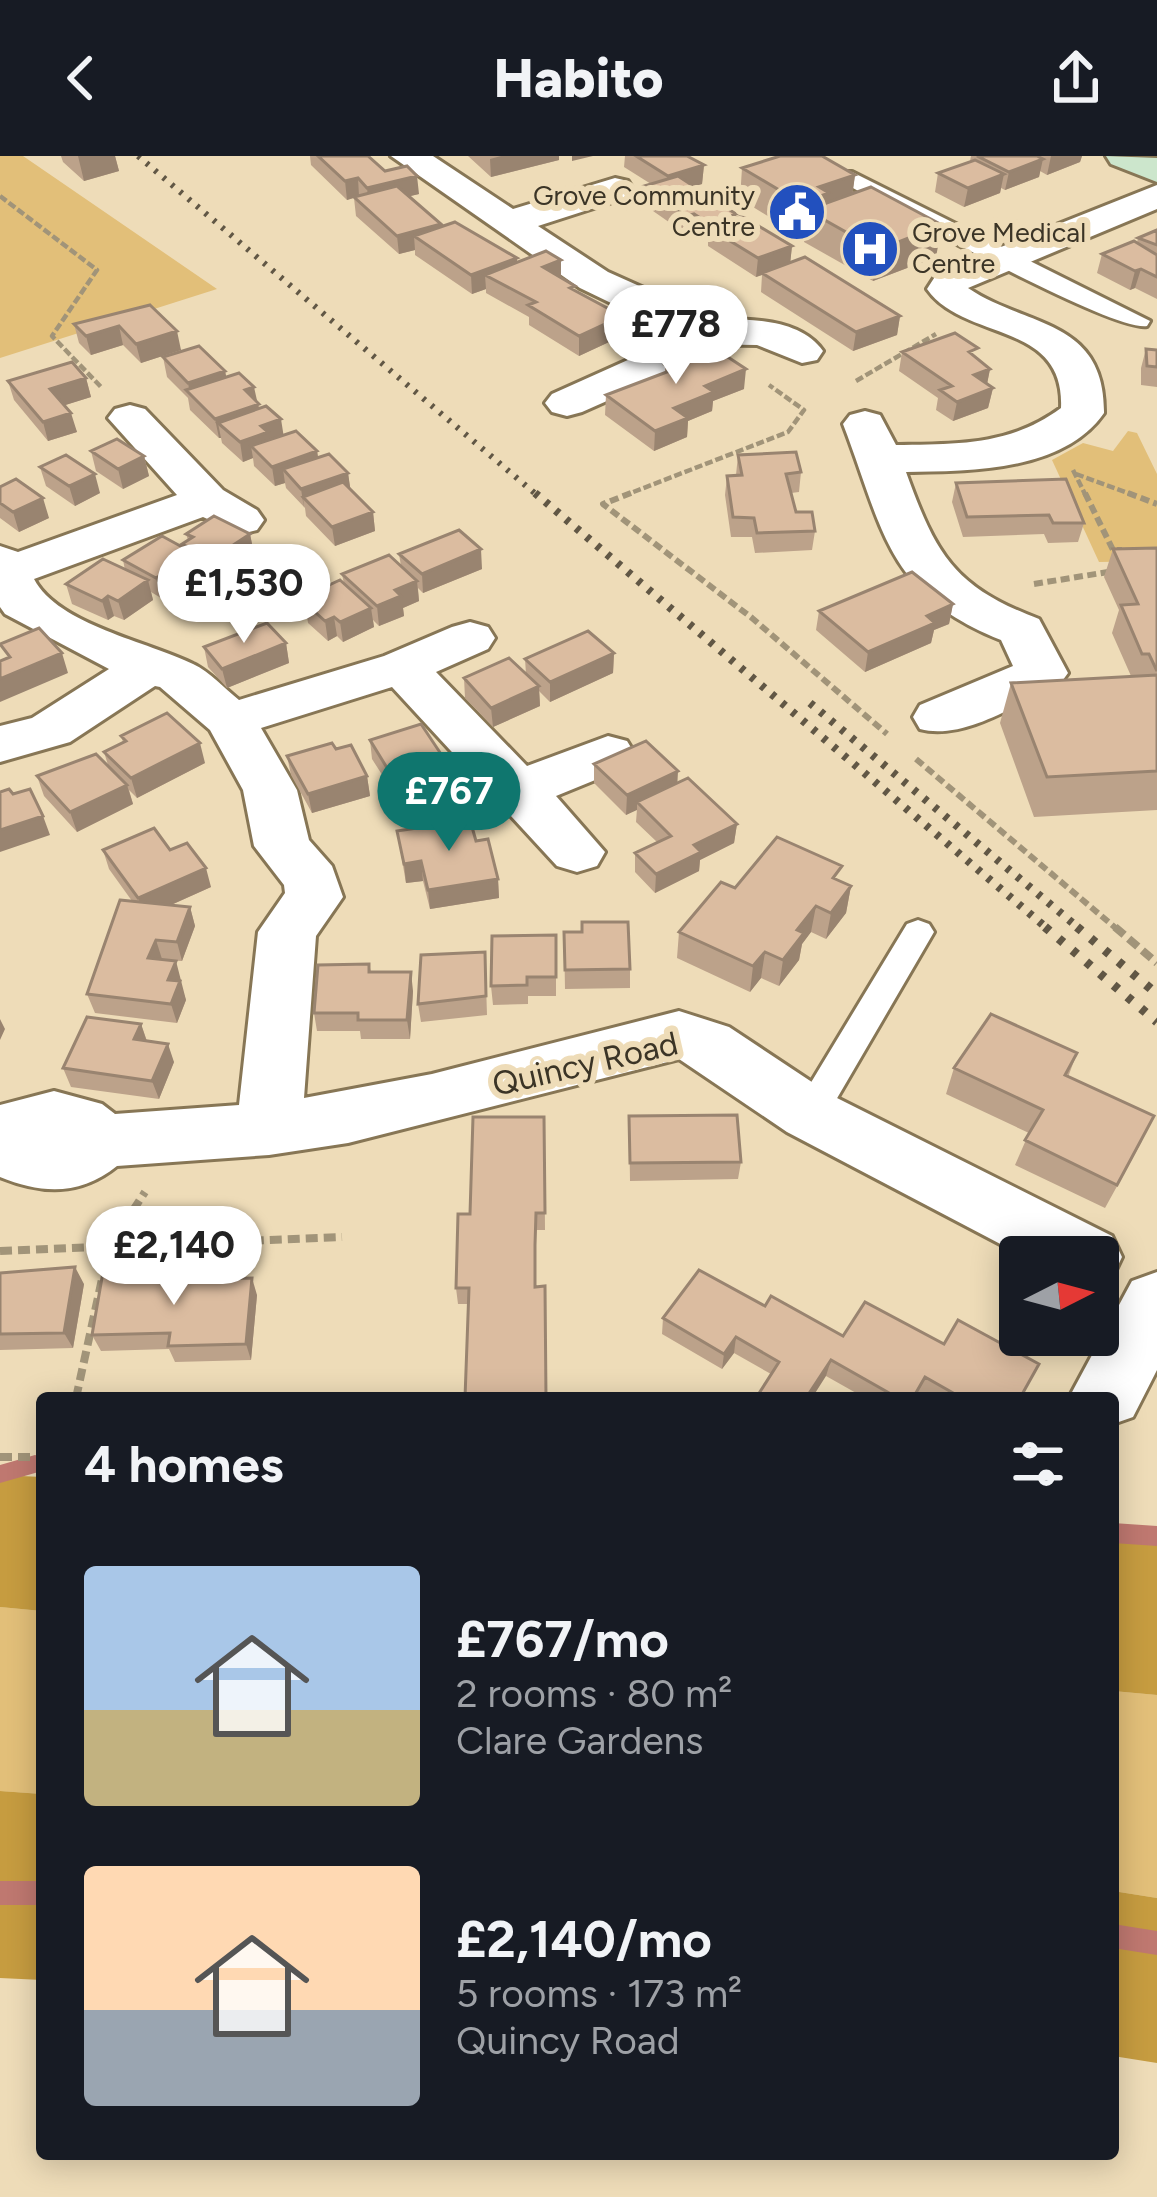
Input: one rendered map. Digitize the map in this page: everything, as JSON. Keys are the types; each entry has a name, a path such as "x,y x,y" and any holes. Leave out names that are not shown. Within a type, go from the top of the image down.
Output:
{"main road":[{"path":"1124,156 1157,171"}],"street":[{"path":"409,156 594,280 671,310 764,333 802,351"},
{"path":"508,223 614,189"},
{"path":"867,422 1006,455 1055,437 1082,413 1085,398 1081,377 1069,357 1040,334 957,300 947,289 952,280 1157,196"},
{"path":"567,403 655,364 671,310"},
{"path":"130,418 224,510 4,566 22,603 106,650 178,676 230,720 270,790 282,846 263,871 258,888 267,910 287,932 269,1129"},
{"path":"867,422 914,557 943,588 991,621 1021,630 1042,673 923,735"},
{"path":"230,720 402,667 470,638"},
{"path":"0,744 51,730 150,666"},
{"path":"402,667 577,852"},
{"path":"520,790 608,754"},
{"name":"Quincy Road","path":"0,1148 52,1169 82,1160 101,1141 269,1129 430,1100 679,1035 707,1044 810,1114 1047,1236"},
{"path":"0,1132 27,1120 60,1115 88,1123 101,1141"},
{"path":"1119,1273 1157,1292"},
{"path":"1108,1392 1157,1302"}],"lane":[{"path":"845,176 1003,260 1139,321"},
{"path":"810,1114 918,932"}],"path":[{"path":"0,196 98,270 52,336 130,418"},
{"path":"867,422 979,308"},
{"path":"768,384 803,410 788,432 604,504 752,618 891,737"},
{"path":"1135,549 1113,550 1075,474 1157,504"},
{"path":"943,588 1065,582 1092,572 1136,570"},
{"path":"923,735 1157,963"},
{"path":"0,1251 342,1237"},
{"path":"77,1392 109,1247"},
{"path":"0,1457 36,1457"}],"shaded area":[{"path":"0,156 23,156 217,289 0,358"},
{"path":"1128,431 1137,433 1157,474 1157,561 1099,562 1052,460 1083,443 1113,451"},
{"path":"0,1475 36,1477 36,1610 0,1607"},
{"path":"1119,1542 1157,1544 1157,1695 1119,1692"},
{"path":"0,1607 36,1610 36,1794 0,1791"},
{"path":"1119,1692 1157,1695 1157,1898 1119,1892"},
{"path":"0,1791 36,1794 36,1980 0,1978"},
{"path":"1119,1892 1157,1898 1157,2063 1119,2057"}],"building":[{"path":"318,156 368,156 385,171 407,166 417,176 367,188 358,178 345,181"},
{"path":"636,156 687,156 704,165 668,176"},
{"path":"780,156 822,156 855,175 819,187 829,193 801,203 742,168"},
{"path":"977,156 1037,156 1043,159 1009,172"},
{"path":"975,160 1004,174 968,188 938,173"},
{"path":"678,176 736,214 708,223 694,214 687,216 644,186"},
{"path":"397,186 441,224 397,236 354,197"},
{"path":"871,187 942,225 878,250 807,210"},
{"path":"742,216 792,246 758,258 709,228"},
{"path":"455,222 517,258 471,275 414,236"},
{"path":"1157,230 1157,245 1138,238"},
{"path":"1134,241 1157,255 1157,277 1102,254"},
{"path":"546,251 561,260 543,267 575,286 570,288 622,316 579,336 528,305 536,302 485,275"},
{"path":"805,257 900,316 856,332 762,273"},
{"path":"150,305 177,331 136,344 119,326 86,336 74,324"},
{"path":"955,333 978,348 969,352 990,369 974,375 993,388 957,402 940,390 952,386 902,352"},
{"path":"708,344 746,369 705,386 714,392 674,408 688,418 655,431 606,395 672,370 665,365"},
{"path":"199,346 225,371 188,383 163,357"},
{"path":"1146,349 1157,350 1157,367 1147,366"},
{"path":"72,362 86,378 50,389 71,413 43,422 8,381"},
{"path":"239,373 254,387 245,390 259,404 215,419 186,390"},
{"path":"266,406 281,419 261,426 268,432 240,442 218,423"},
{"path":"296,431 317,451 272,467 251,446"},
{"path":"117,439 144,456 118,469 91,451"},
{"path":"796,452 801,472 786,474 796,512 812,512 815,531 757,533 754,518 733,517 727,476 742,475 738,455"},
{"path":"329,454 348,473 301,489 283,469"},
{"path":"66,455 95,474 69,486 40,467"},
{"path":"16,479 43,498 13,512 0,503 0,487"},
{"path":"1066,479 1084,523 1053,523 1049,515 967,517 956,483"},
{"path":"343,482 373,512 332,527 303,497"},
{"path":"214,516 250,534 221,553 207,556 182,544 193,537 186,534"},
{"path":"459,530 481,549 422,574 399,554"},
{"path":"162,536 195,554 156,578 123,560"},
{"path":"1157,548 1157,671 1149,654 1142,654 1121,605 1138,604 1113,549"},
{"path":"389,555 417,581 395,590 401,596 377,606 342,574"},
{"path":"103,559 148,580 118,601 108,596 102,601 66,584"},
{"path":"912,572 953,604 927,616 935,623 868,652 819,611"},
{"path":"340,580 371,608 340,622 334,617 325,621 305,603 317,597 312,593"},
{"path":"267,623 286,643 222,669 204,647"},
{"path":"39,628 62,653 0,679 0,661 10,657 0,644"},
{"path":"588,631 614,653 550,682 525,659"},
{"path":"509,658 539,686 491,708 464,678"},
{"path":"1157,675 1157,771 1047,777 1011,683"},
{"path":"167,713 200,743 131,778 104,752 126,741 121,736"},
{"path":"421,724 441,754 392,776 370,740"},
{"path":"646,741 678,771 627,795 594,764"},
{"path":"332,743 336,749 351,745 367,776 308,794 287,756"},
{"path":"96,754 127,785 70,812 37,776"},
{"path":"688,778 737,824 694,845 701,852 656,874 635,853 671,836 637,802"},
{"path":"9,789 13,794 30,789 43,816 0,830 0,792"},
{"path":"470,820 476,841 488,839 498,879 428,890 421,861 404,864 397,831"},
{"path":"154,828 170,850 187,843 206,868 138,898 103,850"},
{"path":"777,837 842,866 833,878 851,886 831,913 816,906 797,930 804,933 783,960 765,952 753,966 679,932 721,882 735,888"},
{"path":"120,900 190,907 177,942 156,940 148,958 176,961 168,980 180,981 171,1004 87,994"},
{"path":"582,922 628,922 630,969 565,970 564,932 582,932"},
{"path":"556,935 556,977 527,977 527,985 491,986 492,936"},
{"path":"485,952 486,996 418,1004 421,955"},
{"path":"369,964 369,972 411,972 407,1020 358,1020 358,1013 314,1013 318,965"},
{"path":"991,1014 1077,1053 1065,1075 1154,1116 1117,1185 1025,1140 1043,1110 954,1068"},
{"path":"87,1017 141,1024 134,1039 168,1044 152,1081 63,1068"},
{"path":"737,1115 741,1162 630,1163 629,1116"},
{"path":"473,1117 544,1117 545,1213 536,1213 535,1287 545,1286 546,1392 465,1392 469,1288 456,1288 458,1214 470,1214"},
{"path":"75,1267 64,1333 0,1334 0,1273"},
{"path":"178,1270 177,1280 252,1278 246,1344 168,1346 170,1333 92,1335 103,1272"},
{"path":"699,1270 765,1306 771,1296 843,1336 865,1302 944,1344 958,1320 999,1342 999,1356 1024,1356 1039,1364 1023,1392 951,1392 925,1377 916,1392 887,1392 831,1360 810,1392 760,1392 779,1362 736,1337 724,1354 663,1318"}],"waterway":[{"path":"0,1474 35,1464"},
{"path":"1119,1533 1157,1536"},
{"path":"0,1893 36,1893"},
{"path":"1119,1937 1157,1943"}],"railway":[{"path":"138,156 538,496"},
{"path":"535,493 1049,930"},
{"path":"810,703 1081,930"},
{"path":"1045,927 1157,1022"},
{"path":"1077,927 1157,994"}],"place":[{"name":"Grove Community Centre","path":"797,212"},
{"name":"Grove Medical Centre","path":"870,249"}]}
